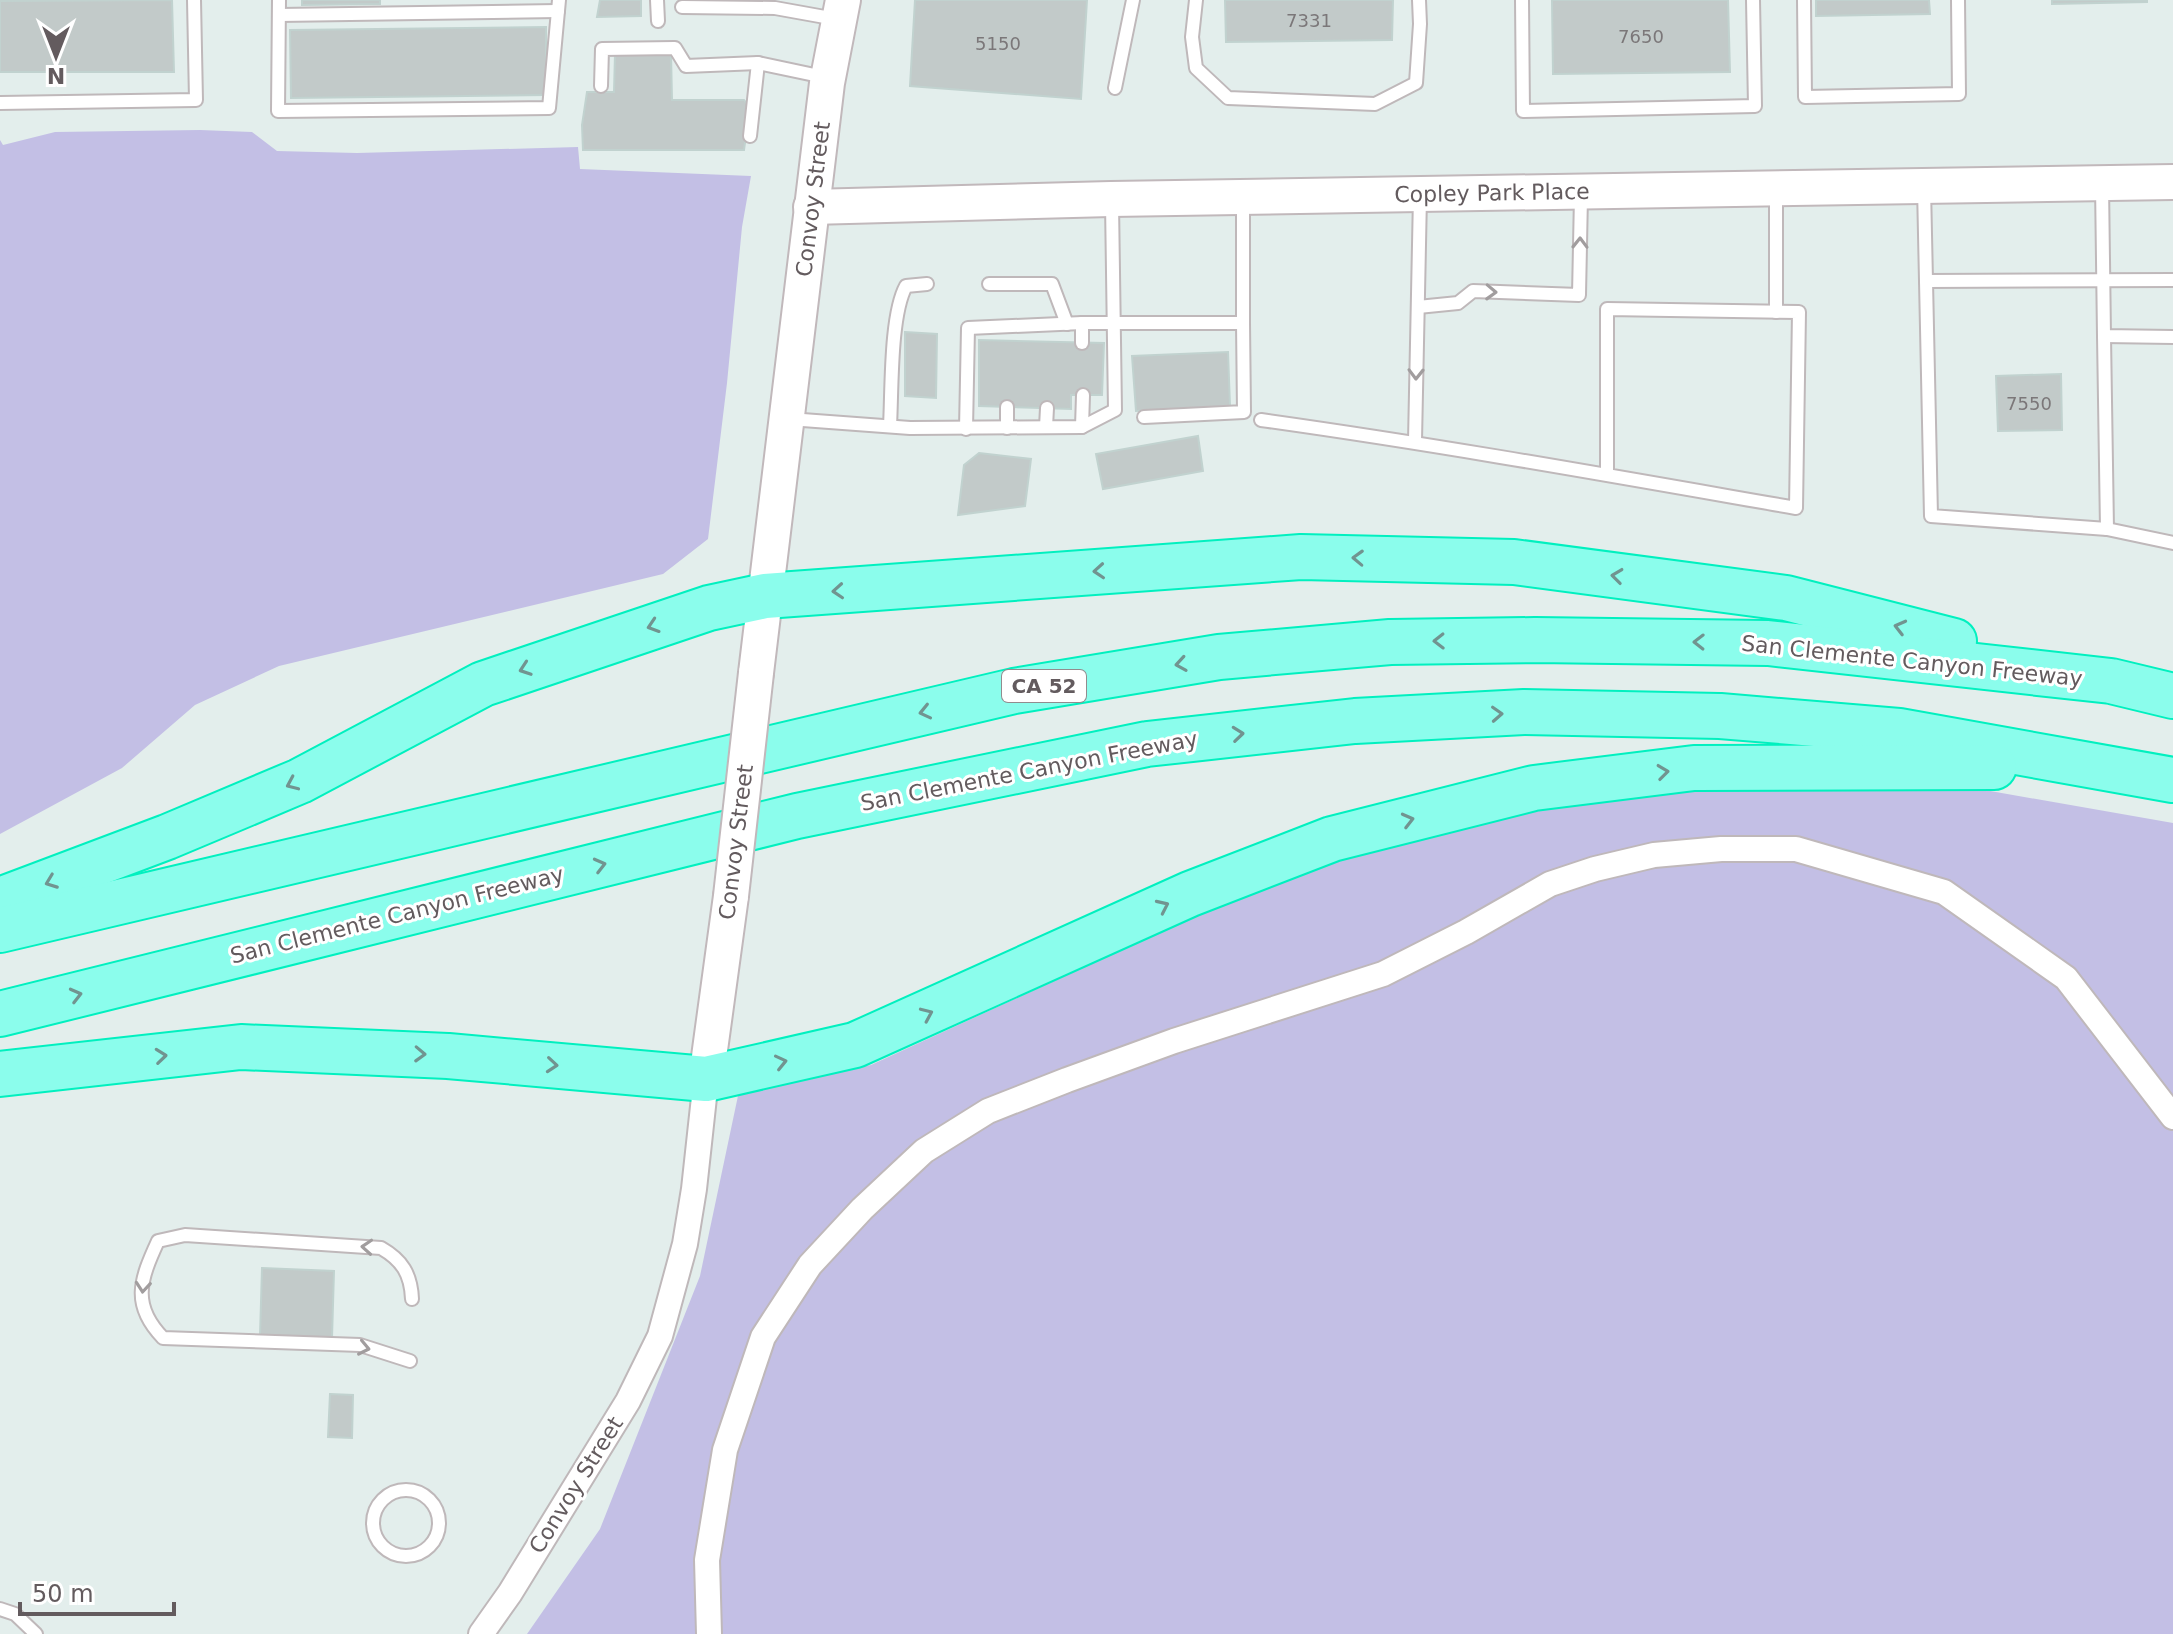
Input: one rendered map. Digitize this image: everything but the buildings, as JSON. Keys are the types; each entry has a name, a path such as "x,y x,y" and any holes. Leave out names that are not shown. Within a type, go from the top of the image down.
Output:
{"highway":[{"path":"0,900 167,837 300,781 483,684 709,608 765,596 1301,557 1514,562 1786,598 2111,681"},
{"name":"San Clemente Canyon Freeway","path":"0,930 1014,691 1219,657 1390,642 1768,643 2111,681 2173,696"},
{"name":"San Clemente Canyon Freeway","path":"0,1014 797,816 1147,744 1355,721 1524,712 1705,715 1899,731 2173,780"},
{"path":"0,1074 241,1047 448,1056 706,1079 855,1045 1190,894 1332,839 1534,788 1694,768 2101,765"}],"main road":[{"name":"Convoy Street","path":"706,1079 731,896 811,207 828,78 841,10"},
{"name":"Copley Park Place","path":"811,207 1111,199 2173,182"}],"street":[{"path":"709,1634 707,1560 725,1450 763,1337 810,1265 862,1209 924,1151 988,1111 1067,1080 1174,1041 1383,974 1466,932 1550,884 1654,855 1721,849 1796,849 1944,892 2066,978 2173,1117"},
{"name":"Convoy Street","path":"481,1634 510,1593 628,1401 660,1336 685,1244 706,1079"}],"lane":[{"path":"0,103 196,100 194,0"},
{"path":"279,0 278,111 549,108 559,5 393,7 279,15"},
{"path":"657,0 658,21"},
{"path":"1115,88 1133,0"},
{"path":"1196,0 1192,37 1196,68 1228,98 1375,104 1416,83 1419,0"},
{"path":"1522,0 1523,111 1755,106 1753,0"},
{"path":"1804,0 1805,97 1959,94 1958,0"},
{"path":"682,7 841,10"},
{"path":"601,86 602,49 675,48 686,66 758,63 828,78"},
{"path":"750,136 758,63"},
{"path":"2102,183 2107,529"},
{"path":"1924,186 1931,516 2107,529 2173,543"},
{"path":"1776,188 1776,312"},
{"path":"1418,307 1458,303 1473,291 1579,295 1581,191"},
{"path":"1415,441 1420,194"},
{"path":"1144,417 1244,412 1243,197"},
{"path":"786,419 966,429 1082,427 1115,410 1111,199"},
{"path":"1926,281 2173,280"},
{"path":"890,426 896,326 902,293 906,286 927,284"},
{"path":"989,284 1052,284 1067,324"},
{"path":"1261,420 1415,441 1607,475 1796,508 1799,312 1607,309 1607,475"},
{"path":"966,429 968,328 1008,334 1082,323 1243,323"},
{"path":"1082,323 1082,343"},
{"path":"1047,326 1047,342"},
{"path":"2104,336 2173,337"},
{"path":"1082,427 1083,395"},
{"path":"1007,407 1007,428"},
{"path":"1046,427 1047,408"},
{"path":"410,1361 360,1345 163,1338 148,1322 140,1295 146,1266 158,1241 185,1235 381,1248 397,1258 405,1269 412,1281 412,1299"},
{"path":"421,1491 436,1505 440,1523 433,1542 421,1554 402,1558 378,1542 372,1528 373,1512 392,1493 421,1491"},
{"path":"0,1609 15,1614 36,1634"}],"shaded area":[{"path":"55,132 252,132 277,151 357,153 578,147 580,169 751,176 742,227 708,539 663,574 279,666 195,705 122,768 0,834 0,140 3,145"},
{"path":"1741,782 1979,789 2173,823 2173,1634 527,1634 600,1529 700,1276 739,1091 871,1065 1276,879 1492,808"}]}
